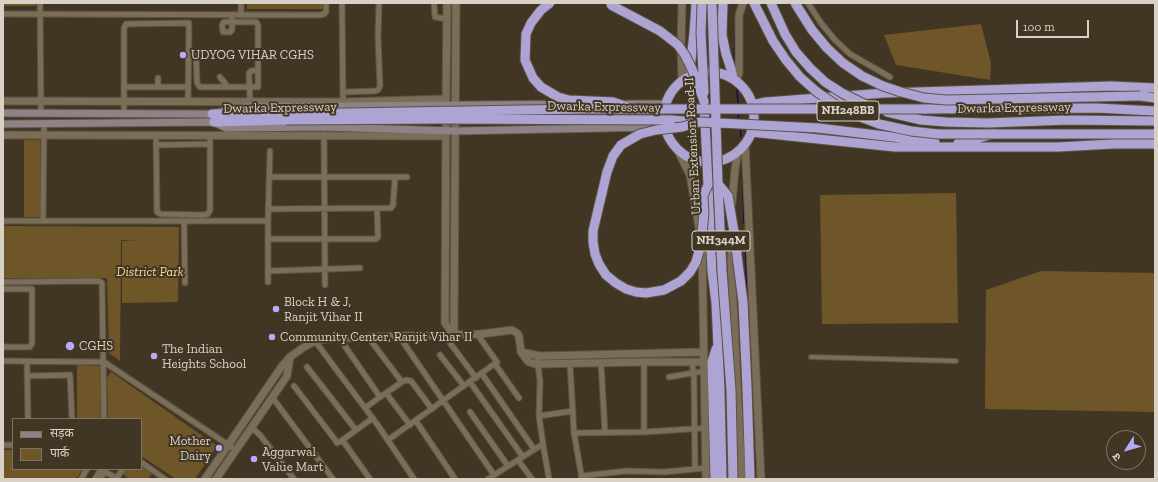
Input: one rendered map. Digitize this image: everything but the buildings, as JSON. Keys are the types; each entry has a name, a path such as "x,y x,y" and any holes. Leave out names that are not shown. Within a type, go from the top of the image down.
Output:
{"highway":[{"path":"550,3 540,10 531,23 526,34 525,60 533,78 541,87 558,97 569,100 613,102 634,108"},
{"path":"607,3 660,31 678,46 685,55 692,69 704,101"},
{"path":"685,78 694,33 696,3"},
{"path":"696,3 697,22 701,33"},
{"name":"Urban Extension Road-II","path":"702,3 701,33 712,272 716,302 722,479"},
{"name":"Urban Extension Road-II","path":"712,3 718,184 722,271 731,390 733,479"},
{"path":"723,3 722,35 726,54 735,80"},
{"name":"Dwarka Expressway","path":"754,3 773,41 786,60 806,82 817,92 836,105 852,114 879,124 910,131 938,134 1155,134"},
{"name":"Dwarka Expressway","path":"771,3 785,34 796,52 826,82 862,104 887,112 921,120 946,122 1068,120 1155,121"},
{"path":"795,3 812,30 827,48 843,63 862,76 883,86 901,92 924,98 946,100 1140,96 1155,98"},
{"path":"700,72 723,74 735,80 742,86 748,95 752,105 754,119 751,132 742,148 731,157 721,161 700,161 687,157 677,149 669,139 664,127 665,104 669,95 685,78 700,72"},
{"path":"752,105 766,102 885,93 1111,86 1155,88"},
{"name":"Dwarka Expressway","path":"213,118 634,108 1096,108 1155,111"},
{"name":"Dwarka Expressway","path":"287,117 671,120 818,128 934,142 963,143 992,134"},
{"path":"700,122 682,127 656,130 640,134 622,145 613,156 606,172 593,231 595,254 606,275 626,289 646,293 664,290 681,281 690,272 696,262 701,244 704,213 703,196 708,186"},
{"path":"751,132 895,147 1058,148 1113,144 1155,144"},
{"path":"718,184 728,196 743,302 750,479"},
{"path":"715,479 712,362 718,345"}],"main road":[{"path":"3,124 213,118 244,107 446,102 456,105 665,104"},
{"path":"3,113 124,113 213,118 226,128 324,127 446,133 455,131 664,127"}],"street":[{"path":"40,3 41,113"},
{"path":"241,3 241,15"},
{"path":"3,14 323,14 326,12 326,3"},
{"path":"342,3 343,102"},
{"path":"343,92 375,91 378,90 380,86 378,36 379,3"},
{"path":"434,3 435,18 446,19"},
{"path":"446,3 445,323 454,335"},
{"path":"454,335 456,3"},
{"path":"682,3 680,46 685,78"},
{"path":"735,80 740,73 739,20 743,3"},
{"path":"808,3 821,23 835,40 850,54 890,77"},
{"path":"196,54 197,83 200,87 258,87 258,23 232,22 232,15"},
{"path":"124,113 126,24 188,22 190,27 188,101"},
{"path":"250,102 249,73 250,71 258,70"},
{"path":"220,77 228,87"},
{"path":"158,78 158,87"},
{"path":"124,87 188,87"},
{"path":"3,101 446,102"},
{"path":"43,221 44,124"},
{"path":"324,127 325,284"},
{"path":"3,135 324,136 446,133"},
{"path":"156,135 156,212 161,214 203,215 208,214 210,210 210,135"},
{"path":"156,145 210,144"},
{"path":"742,148 735,169 732,199 731,262 742,479"},
{"path":"742,148 761,479"},
{"path":"677,149 690,175 703,251 706,479"},
{"path":"268,282 270,152"},
{"path":"446,156 454,156"},
{"path":"269,177 407,177"},
{"path":"268,209 389,208 392,207 395,177"},
{"path":"268,240 325,238 376,239 378,237 377,208"},
{"path":"3,221 268,220"},
{"path":"184,221 185,283"},
{"path":"268,271 360,268"},
{"path":"3,282 101,281 103,286 104,418"},
{"path":"3,289 32,290 32,343 30,347 3,346"},
{"path":"205,479 227,445 290,357 315,341 325,339 368,337 477,334 508,330 515,331 519,336 521,352 529,362 539,364 704,362"},
{"path":"477,334 497,362 495,364 519,398"},
{"path":"398,336 494,475"},
{"path":"368,337 402,382"},
{"path":"340,339 380,397"},
{"path":"315,341 373,418 414,479"},
{"path":"450,343 476,378"},
{"path":"521,352 537,356 704,352"},
{"path":"440,355 464,386"},
{"path":"537,356 539,364 539,416 549,479"},
{"path":"216,479 286,376 290,357"},
{"path":"812,357 956,360"},
{"path":"3,361 104,362 236,450"},
{"path":"27,361 28,418"},
{"path":"644,362 644,432"},
{"path":"692,362 694,373 695,468"},
{"path":"601,363 605,433"},
{"path":"388,440 495,364"},
{"path":"570,364 574,433 582,478 626,471 664,472 706,468"},
{"path":"307,368 356,430"},
{"path":"669,377 705,371"},
{"path":"27,376 70,374 72,418"},
{"path":"482,374 534,449"},
{"path":"365,408 402,382 411,380 432,409"},
{"path":"470,382 532,479"},
{"path":"294,386 337,443 373,418"},
{"path":"386,393 410,425"},
{"path":"272,397 333,479"},
{"path":"539,416 573,411"},
{"path":"470,412 508,466"},
{"path":"416,421 455,479"},
{"path":"252,428 260,435 294,479"},
{"path":"574,433 644,432 705,428"},
{"path":"341,441 370,479"},
{"path":"488,479 543,444"},
{"path":"142,463 165,479"},
{"path":"81,479 86,470"},
{"path":"95,479 100,470"},
{"path":"99,479 105,472 116,479 122,470"}],"green space":[{"path":"3,3 36,3 36,6 3,6"},
{"path":"247,3 323,3 323,9 247,9"},
{"path":"981,24 991,63 990,80 896,65 884,35"},
{"path":"24,140 40,140 40,217 24,217"},
{"path":"956,193 958,323 822,324 820,195"},
{"name":"District Park","path":"3,226 179,227 178,302 122,303 122,241 137,241 121,240 120,361 109,353 107,278 3,278"},
{"path":"1041,271 1155,273 1155,412 985,409 986,290"},
{"path":"77,365 102,366 101,418 77,418"},
{"path":"111,372 217,446 195,479 176,479 142,457 142,418 108,418 107,378"},
{"path":"3,450 12,450 12,470 82,470 76,479 3,479"},
{"path":"142,466 152,473 148,479 129,479 123,474 125,470 142,470"}],"waterway":[{"path":"734,60 736,20"},
{"path":"737,89 738,105"},
{"path":"738,113 739,121"},
{"path":"740,127 741,137"},
{"path":"742,155 744,223"},
{"path":"745,235 747,301"}],"place":[{"name":"UDYOG VIHAR CGHS","path":"183,55"},
{"name":"Block H & J, Ranjit Vihar II","path":"276,309"},
{"name":"Community Center, Ranjit Vihar II","path":"272,337"},
{"name":"CGHS","path":"70,346"},
{"name":"The Indian Heights School","path":"154,356"},
{"name":"Mother Dairy","path":"219,448"},
{"name":"Aggarwal Value Mart","path":"254,459"}]}
